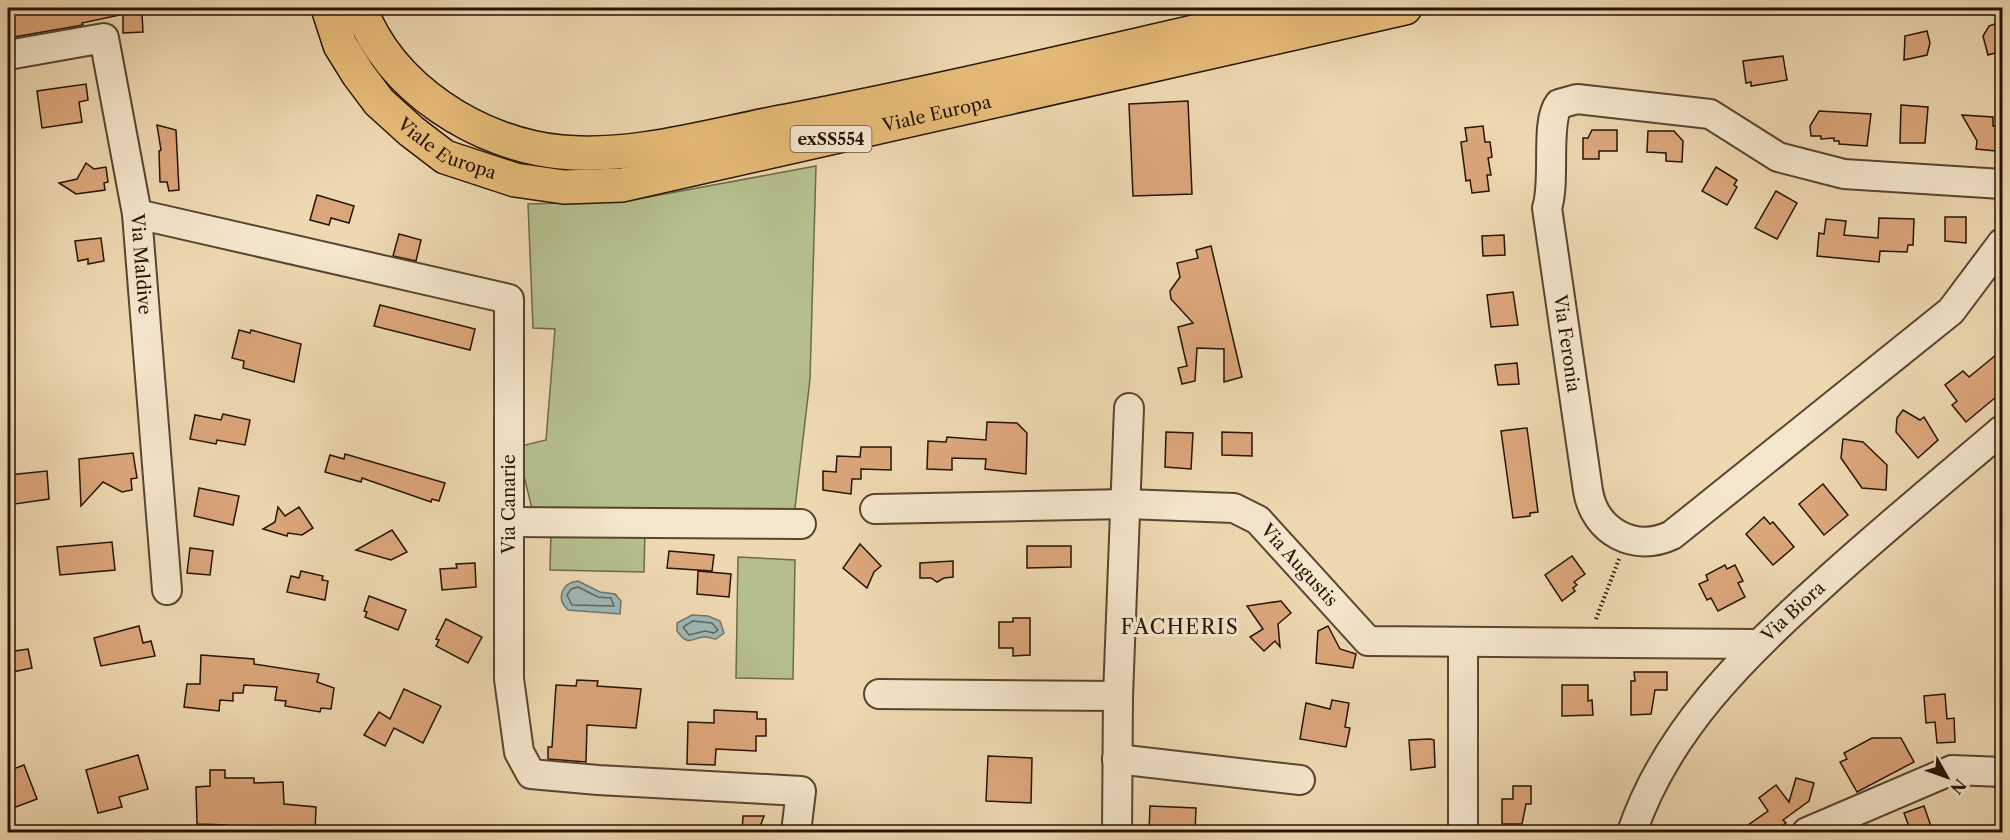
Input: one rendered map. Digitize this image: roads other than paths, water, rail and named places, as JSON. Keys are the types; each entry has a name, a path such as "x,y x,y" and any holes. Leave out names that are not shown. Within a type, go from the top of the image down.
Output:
{"main road":[{"name":"Viale Europa","path":"328,8 340,45 358,75 379,102 445,157 515,180 564,187 633,182 1405,8"},
{"name":"Viale Europa","path":"360,8 376,42 409,80 456,116 486,134 558,152 591,154 682,142 843,111 1300,8"}],"street":[{"name":"Via Maldive","path":"8,55 104,38 137,214 167,590"},
{"name":"Via Feronia","path":"2002,184 1844,174 1778,157 1710,114 1577,99 1559,104 1552,117 1552,192 1547,208 1588,491 1599,519 1613,533 1630,541 1650,542 1666,538 1701,513 1951,311 2002,243"},
{"name":"Via Canarie","path":"137,214 509,299 509,679 519,752 531,774 801,791 796,832"},
{"path":"1117,832 1118,696 1129,408"},
{"name":"Via Biora","path":"1632,832 1642,804 1685,727 1756,644 1862,548 2002,430"},
{"name":"Via Augustis","path":"875,509 1126,504 1234,508 1258,520 1368,641 1756,644"},
{"path":"509,522 801,524"},
{"path":"1463,643 1463,832"},
{"path":"879,694 1118,696"},
{"path":"1117,759 1300,780"},
{"path":"1807,832 1952,770 2002,772"}],"water":[{"path":"578,581 600,592 615,594 621,601 620,614 568,610 562,601 562,592 572,582"},
{"path":"692,615 708,616 720,621 724,633 716,639 701,637 685,639 677,631 677,623"}],"district":[{"name":"FACHERIS","path":"1180,627"}]}
